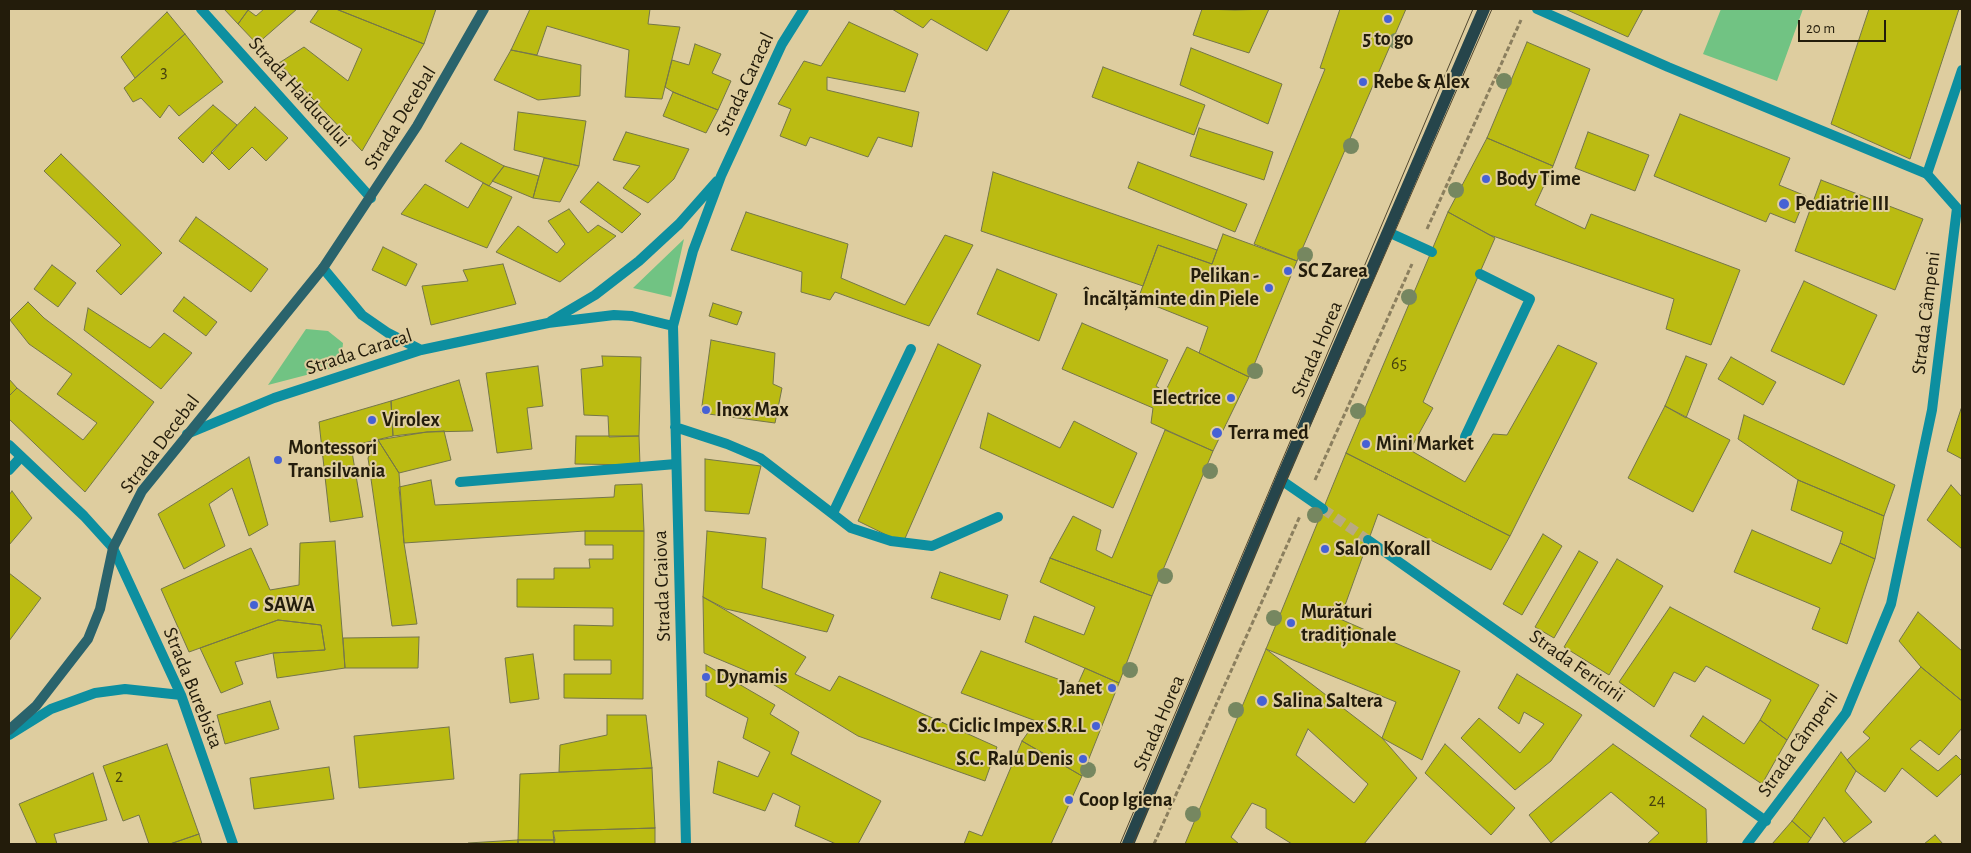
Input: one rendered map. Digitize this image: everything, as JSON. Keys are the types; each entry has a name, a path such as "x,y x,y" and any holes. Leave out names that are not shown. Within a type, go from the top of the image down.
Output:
{"main road":[{"name":"Strada Horea","path":"1128,844 1281,480 1484,9"}],"street":[{"name":"Strada Haiducului","path":"201,9 370,198"},
{"name":"Strada Decebal","path":"9,730 36,706 88,639 100,609 114,548 142,491 323,268 417,126 484,9"},
{"name":"Strada Caracal","path":"187,434 274,398 421,350 548,323 614,315 632,316 673,326 693,250 721,176 782,44 804,9"},
{"name":"Strada Câmpeni","path":"1537,9 1677,71 1927,174 1957,208 1932,410 1891,604 1846,713 1747,844"},
{"path":"1927,174 1962,70"},
{"name":"Strada Caracal","path":"548,323 595,295 638,261 679,224 721,176"},
{"path":"1388,232 1432,252"},
{"path":"323,268 362,315 388,333 421,350"},
{"path":"1465,437 1530,299 1480,274"},
{"name":"Strada Craiova","path":"673,326 686,844"},
{"path":"833,514 911,349"},
{"path":"675,427 726,444 760,458 851,528 891,541 932,546 998,518"},
{"name":"Strada Burebista","path":"9,445 84,516 114,548 181,695 233,844"},
{"path":"9,470 21,457"},
{"path":"460,482 676,464"},
{"path":"1281,480 1323,509"},
{"name":"Strada Fericirii","path":"1368,540 1766,821"},
{"path":"9,734 51,710 95,693 125,689 181,695"}],"path":[{"path":"1154,844 1522,18"}],"green space":[{"path":"1721,9 1803,9 1777,81 1703,54"},
{"path":"684,239 671,297 633,288"},
{"path":"306,329 328,331 343,343 341,366 268,385"}],"building":[{"path":"224,9 249,9 238,24"},
{"path":"264,9 297,9 257,44 238,24 248,10 256,16"},
{"path":"319,9 336,9 424,44 362,151 279,63 304,47 348,81 362,49 310,22"},
{"path":"336,9 436,9 424,44"},
{"path":"530,9 650,9 648,24 680,27 662,99 625,97 629,50 547,26 537,55 511,50"},
{"path":"892,9 1010,9 987,51 931,19 923,28"},
{"path":"1202,9 1269,9 1249,53 1193,35"},
{"path":"1340,9 1406,9 1297,261 1254,244 1325,69 1320,68"},
{"path":"1565,9 1643,9 1628,37"},
{"path":"1869,9 1959,9 1910,159 1831,124"},
{"path":"167,12 185,34 135,78 121,57"},
{"path":"849,22 918,54 905,92 827,77 827,90 919,112 912,147 878,137 868,157 810,137 806,146 780,136 791,109 778,104 804,61 821,66"},
{"path":"185,34 223,82 179,116 169,105 160,118 141,98 133,102 124,88"},
{"path":"1527,42 1590,69 1553,166 1487,138"},
{"path":"695,44 721,54 712,73 731,81 718,110 665,87 672,60 689,65"},
{"path":"1191,48 1282,84 1268,124 1180,85"},
{"path":"511,50 581,65 580,96 538,100 494,80"},
{"path":"1103,67 1205,105 1194,135 1092,97"},
{"path":"673,92 718,110 706,133 663,116"},
{"path":"213,105 237,125 203,163 178,138"},
{"path":"255,107 288,138 266,161 252,147 229,170 211,152"},
{"path":"518,112 586,121 579,166 514,150"},
{"path":"1680,114 1790,158 1779,185 1806,196 1795,223 1770,213 1766,222 1654,176"},
{"path":"1199,128 1273,152 1264,180 1190,156"},
{"path":"626,132 689,149 674,179 648,203 623,188 640,166 613,160"},
{"path":"1588,132 1649,155 1635,191 1575,168"},
{"path":"1487,138 1553,166 1535,205 1585,229 1591,214 1740,270 1711,345 1666,329 1674,299 1490,235 1448,212"},
{"path":"461,143 504,166 489,186 445,161"},
{"path":"61,154 162,253 121,295 96,271 121,245 44,171"},
{"path":"544,158 579,166 560,202 533,198"},
{"path":"1138,162 1247,204 1235,232 1128,188"},
{"path":"504,166 539,176 533,198 492,181"},
{"path":"993,172 1217,250 1212,264 1158,245 1143,286 981,231"},
{"path":"1821,180 1923,219 1895,290 1795,251"},
{"path":"598,182 641,214 622,233 580,202"},
{"path":"483,183 512,197 487,248 401,214 425,184 468,208"},
{"path":"569,209 588,233 598,225 616,236 560,282 496,252 518,226 557,253 565,244 548,221"},
{"path":"746,212 848,244 841,278 905,305 945,235 973,245 929,326 835,292 830,300 801,292 802,272 731,250"},
{"path":"1448,212 1495,238 1423,402 1433,408 1410,450 1465,482 1493,434 1507,435 1558,345 1597,363 1510,536 1346,453"},
{"path":"196,217 268,269 251,292 179,241"},
{"path":"1223,234 1297,261 1249,377 1199,353 1208,327 1138,299 1158,245 1212,264"},
{"path":"383,247 417,264 406,286 372,270"},
{"path":"503,264 516,304 431,325 422,286 468,281 463,270"},
{"path":"52,265 76,283 58,307 34,289"},
{"path":"997,269 1057,294 1039,341 977,314"},
{"path":"1804,281 1877,315 1844,385 1771,351"},
{"path":"184,297 217,322 206,336 173,311"},
{"path":"28,302 44,318 154,402 85,492 9,419 9,396 17,388 83,440 97,423 57,394 72,374 29,344 10,320"},
{"path":"713,303 742,312 737,325 709,316"},
{"path":"88,308 150,348 164,333 192,353 161,389 84,330"},
{"path":"1082,323 1168,360 1156,386 1165,392 1187,347 1249,377 1213,451 1151,423 1153,408 1062,369"},
{"path":"711,340 775,353 773,384 782,388 775,423 701,413"},
{"path":"938,344 981,365 903,543 858,521"},
{"path":"602,356 641,357 639,436 609,437 608,416 584,415 581,369 603,366"},
{"path":"1686,356 1707,364 1686,418 1665,406"},
{"path":"1731,357 1776,382 1763,405 1718,379"},
{"path":"538,366 543,406 527,408 532,449 497,453 486,373"},
{"path":"9,379 17,388 9,396"},
{"path":"459,380 473,431 427,432 393,436 391,401"},
{"path":"391,401 393,436 351,446 363,517 330,522 319,422"},
{"path":"1665,406 1730,440 1693,512 1628,478"},
{"path":"1962,409 1962,459 1947,451"},
{"path":"988,413 1060,448 1074,421 1137,453 1113,508 980,448"},
{"path":"1744,415 1895,485 1884,516 1798,480 1738,439"},
{"path":"1165,430 1213,451 1152,596 1050,558 1073,516 1101,530 1096,550 1112,558"},
{"path":"444,431 451,460 399,473 378,440 427,432"},
{"path":"576,436 639,436 640,465 575,464"},
{"path":"378,440 399,473 404,543 417,624 392,626 368,458"},
{"path":"1346,453 1510,536 1491,570 1378,514 1340,619 1460,671 1422,760 1382,738 1396,702 1266,649"},
{"path":"249,457 268,525 249,536 232,488 209,504 225,546 184,569 158,514"},
{"path":"705,459 761,466 749,514 705,511"},
{"path":"431,480 435,505 614,497 615,485 642,484 644,531 585,531 404,543 399,487"},
{"path":"1798,480 1884,516 1875,559 1840,543 1843,532 1791,510"},
{"path":"1951,485 1962,497 1962,549 1927,520"},
{"path":"12,491 32,518 9,545 9,495"},
{"path":"1752,530 1831,564 1840,543 1875,559 1847,644 1812,629 1820,608 1734,572"},
{"path":"585,531 644,531 643,699 564,698 564,674 611,674 611,660 574,660 574,625 613,626 613,608 517,607 517,579 554,579 554,568 590,568 589,559 613,559 613,545 585,545"},
{"path":"707,531 766,538 762,588 834,615 827,632 726,609 703,597"},
{"path":"1543,534 1562,546 1522,615 1503,604"},
{"name":"SAWA","path":"335,541 345,668 277,678 273,653 325,650 321,625 278,620 189,652 161,589 251,548 270,590 299,585 300,543"},
{"path":"1579,551 1598,562 1554,638 1535,627"},
{"path":"1050,558 1152,596 1119,683 1025,642 1034,616 1084,635 1095,607 1040,582"},
{"path":"1617,559 1663,586 1609,675 1564,647"},
{"path":"940,572 1008,595 1000,620 931,598"},
{"path":"9,573 41,598 9,641"},
{"path":"703,597 806,657 795,674 830,691 839,676 997,747 985,781 858,736 761,677 704,653"},
{"path":"1670,607 1819,685 1787,740 1760,720 1771,700 1706,666 1695,682 1674,672 1654,707 1619,682"},
{"path":"1918,612 1962,651 1962,701 1921,667 1899,641"},
{"path":"278,620 321,625 325,650 273,653 235,662 243,684 221,693 200,648"},
{"path":"419,637 418,668 345,668 343,638"},
{"path":"1266,649 1382,738 1417,778 1364,844 1292,844 1266,828 1266,809 1252,803 1231,837 1239,844 1185,844","holes":["1308,729 1368,784 1354,803 1296,755"]},
{"path":"981,651 1077,686 1085,668 1119,683 1082,776 1022,741 1036,721 961,693"},
{"path":"533,654 539,699 510,703 505,658"},
{"path":"706,665 775,705 770,714 799,732 791,754 881,801 858,844 836,844 795,826 800,806 773,793 765,811 713,793 718,761 758,777 770,752 743,738 748,718 706,696"},
{"path":"1921,667 1962,701 1962,728 1939,755 1920,740 1910,749 1938,771 1956,755 1962,761 1962,773 1937,797 1902,768 1885,792 1856,771 1847,760 1870,738 1863,732"},
{"path":"1517,674 1582,715 1551,761 1515,790 1461,738 1479,718 1520,753 1544,724 1524,712 1519,724 1498,708"},
{"path":"270,701 279,729 225,744 217,715"},
{"path":"607,715 646,715 652,768 559,772 560,745 607,735"},
{"path":"1703,716 1744,744 1760,720 1787,740 1762,784 1690,736"},
{"path":"449,727 454,779 359,788 354,736"},
{"path":"1022,741 1082,776 1051,844 964,844 969,831 982,836"},
{"path":"167,744 199,834 170,844 149,844 139,815 123,821 103,766"},
{"path":"1445,744 1515,808 1491,835 1425,773"},
{"path":"1613,744 1706,809 1707,842 1705,844 1647,844 1659,833 1611,792 1551,843 1529,815"},
{"path":"1841,752 1856,771 1845,791 1872,822 1844,843 1824,817 1811,838 1792,821"},
{"path":"329,767 334,799 254,809 250,778"},
{"path":"652,768 655,828 553,831 555,840 518,840 520,774"},
{"path":"93,773 107,820 54,834 57,844 37,844 19,804"},
{"path":"1792,821 1811,838 1807,844 1772,844"},
{"path":"655,828 655,844 554,844 553,831"},
{"path":"199,834 202,844 170,844"},
{"path":"1935,835 1943,844 1924,844"},
{"path":"518,840 555,840 554,844 518,844"},
{"path":"518,840 518,844 468,844 468,843"}],"tunnel":[{"path":"1323,509 1368,540"}],"tram line":[{"path":"1120,844 1473,9"},
{"path":"1133,844 1285,483 1492,9"}],"place":[{"name":"5 to go","path":"1388,19"},
{"name":"Rebe & Alex","path":"1363,82"},
{"name":"Body Time","path":"1486,179"},
{"name":"Pediatrie III","path":"1784,204"},
{"name":"SC Zarea","path":"1288,271"},
{"name":"Pelikan - Încălțăminte din Piele","path":"1269,288"},
{"name":"Electrice","path":"1231,398"},
{"name":"Inox Max","path":"706,410"},
{"name":"Virolex","path":"372,420"},
{"name":"Terra med","path":"1217,433"},
{"name":"Mini Market","path":"1366,444"},
{"name":"Montessori Transilvania","path":"278,460"},
{"name":"Salon Korall","path":"1325,549"},
{"name":"SAWA","path":"254,605"},
{"name":"Murături tradiționale","path":"1291,623"},
{"name":"Dynamis","path":"706,677"},
{"name":"Janet","path":"1112,688"},
{"name":"Salina Saltera","path":"1262,701"},
{"name":"S.C. Ciclic Impex S.R.L","path":"1096,726"},
{"name":"S.C. Ralu Denis","path":"1083,759"},
{"name":"Coop Igiena","path":"1069,800"}]}
